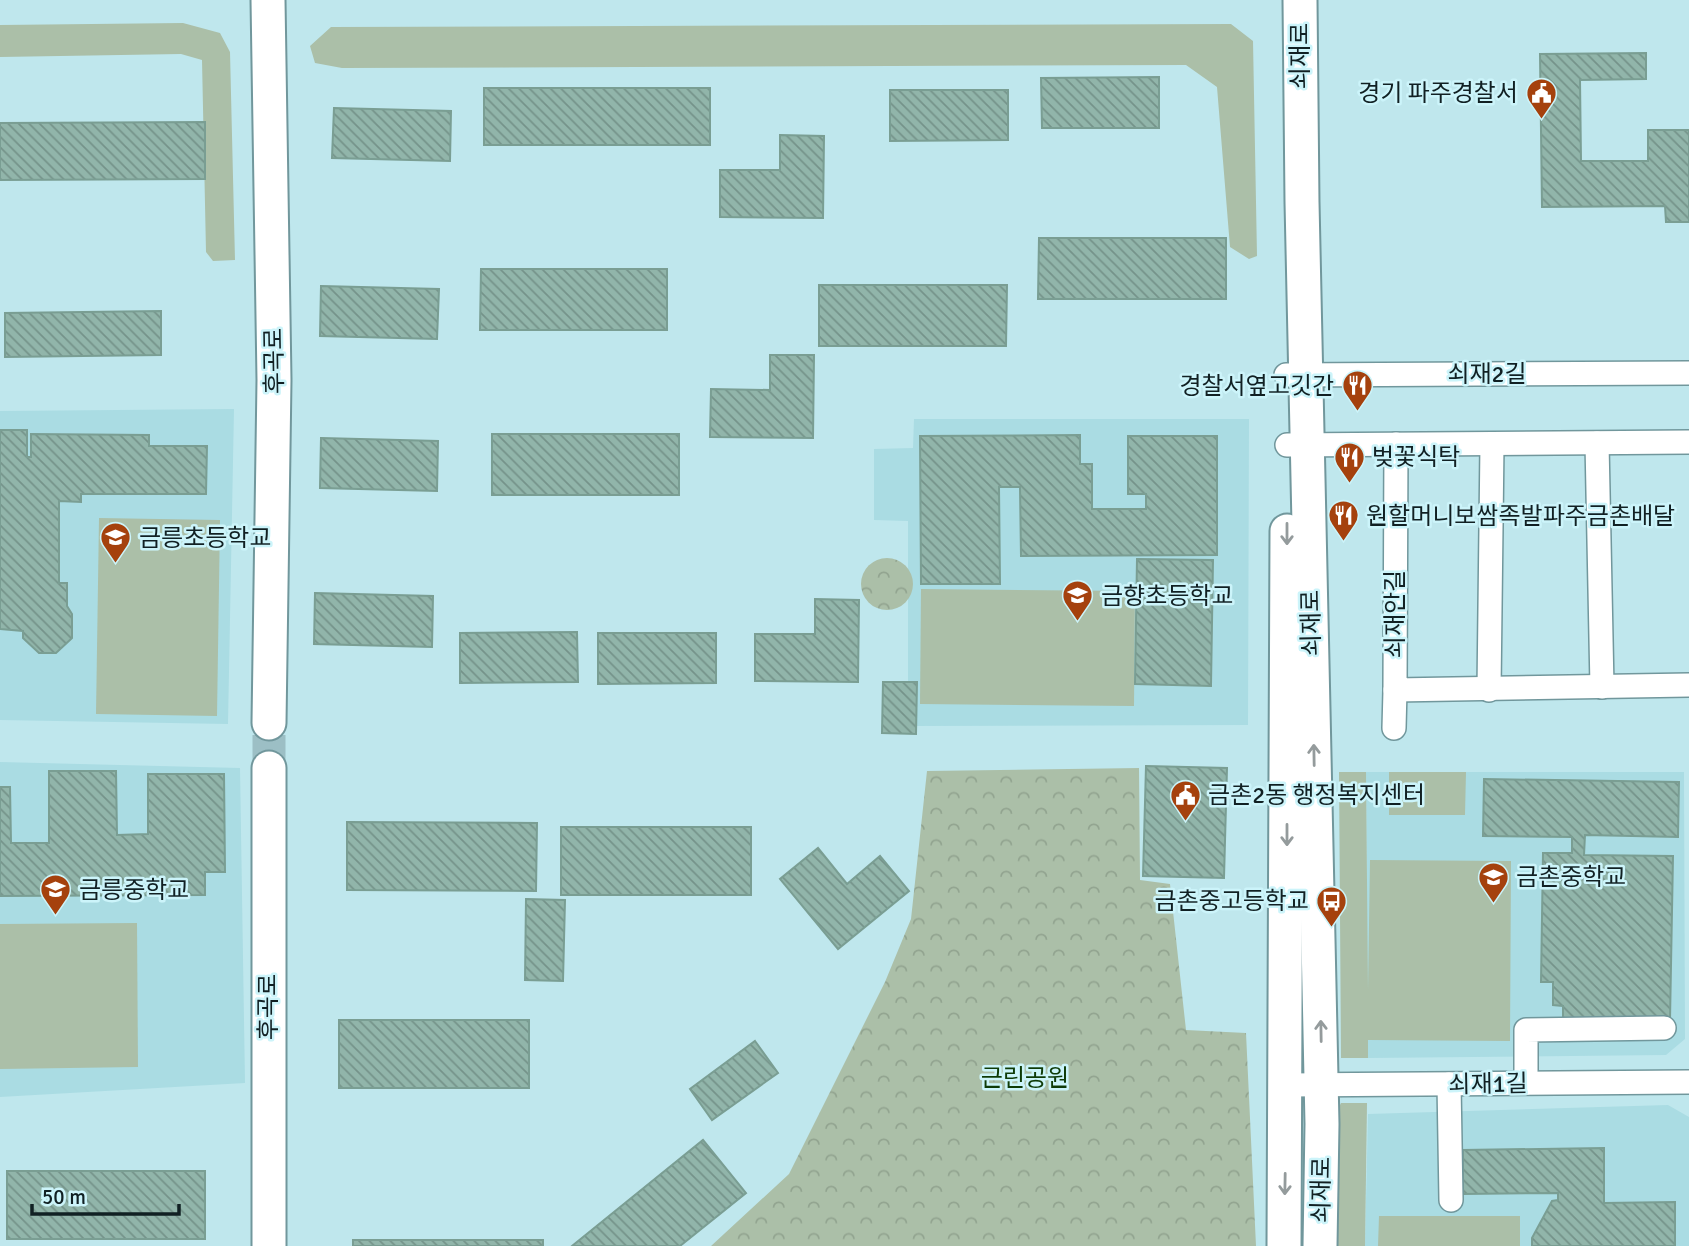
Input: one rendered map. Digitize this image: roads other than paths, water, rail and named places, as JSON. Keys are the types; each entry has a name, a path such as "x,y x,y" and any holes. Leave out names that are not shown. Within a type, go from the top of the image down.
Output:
{"street":[{"name":"후곡로","path":"268,0 274,380 269,723"},
{"path":"1277,0 1296,375 1297,445 1284,1246"},
{"name":"쇠재로","path":"1296,375 1300,0"},
{"name":"쇠재2길","path":"1296,375 1689,373"},
{"path":"1597,443 1602,687"},
{"path":"1297,445 1689,443"},
{"name":"쇠재안길","path":"1396,444 1395,690 1689,685"},
{"path":"1489,690 1492,444"},
{"name":"쇠재로","path":"1297,445 1322,1085 1320,1246"},
{"path":"1394,728 1395,690"},
{"name":"후곡로","path":"269,768 269,1246"},
{"path":"1526,1083 1526,1030 1664,1028"},
{"name":"쇠재1길","path":"1286,1085 1689,1082"},
{"path":"1449,1084 1451,1200"}],"tunnel":[{"path":"269,723 269,768"}],"place":[{"name":"경기 파주경찰서","path":"1541,120"},
{"name":"경찰서옆고깃간","path":"1357,413"},
{"name":"벚꽃식탁","path":"1349,484"},
{"name":"원할머니보쌈족발파주금촌배달","path":"1343,543"},
{"name":"금릉초등학교","path":"116,565"},
{"name":"금향초등학교","path":"1078,623"},
{"name":"금촌2동 행정복지센터","path":"1185,822"},
{"name":"금촌중학교","path":"1493,904"},
{"name":"금릉중학교","path":"56,917"},
{"name":"금촌중고등학교","path":"1332,928"}],"park label":[{"name":"근린공원","path":"1025,1078"}]}
